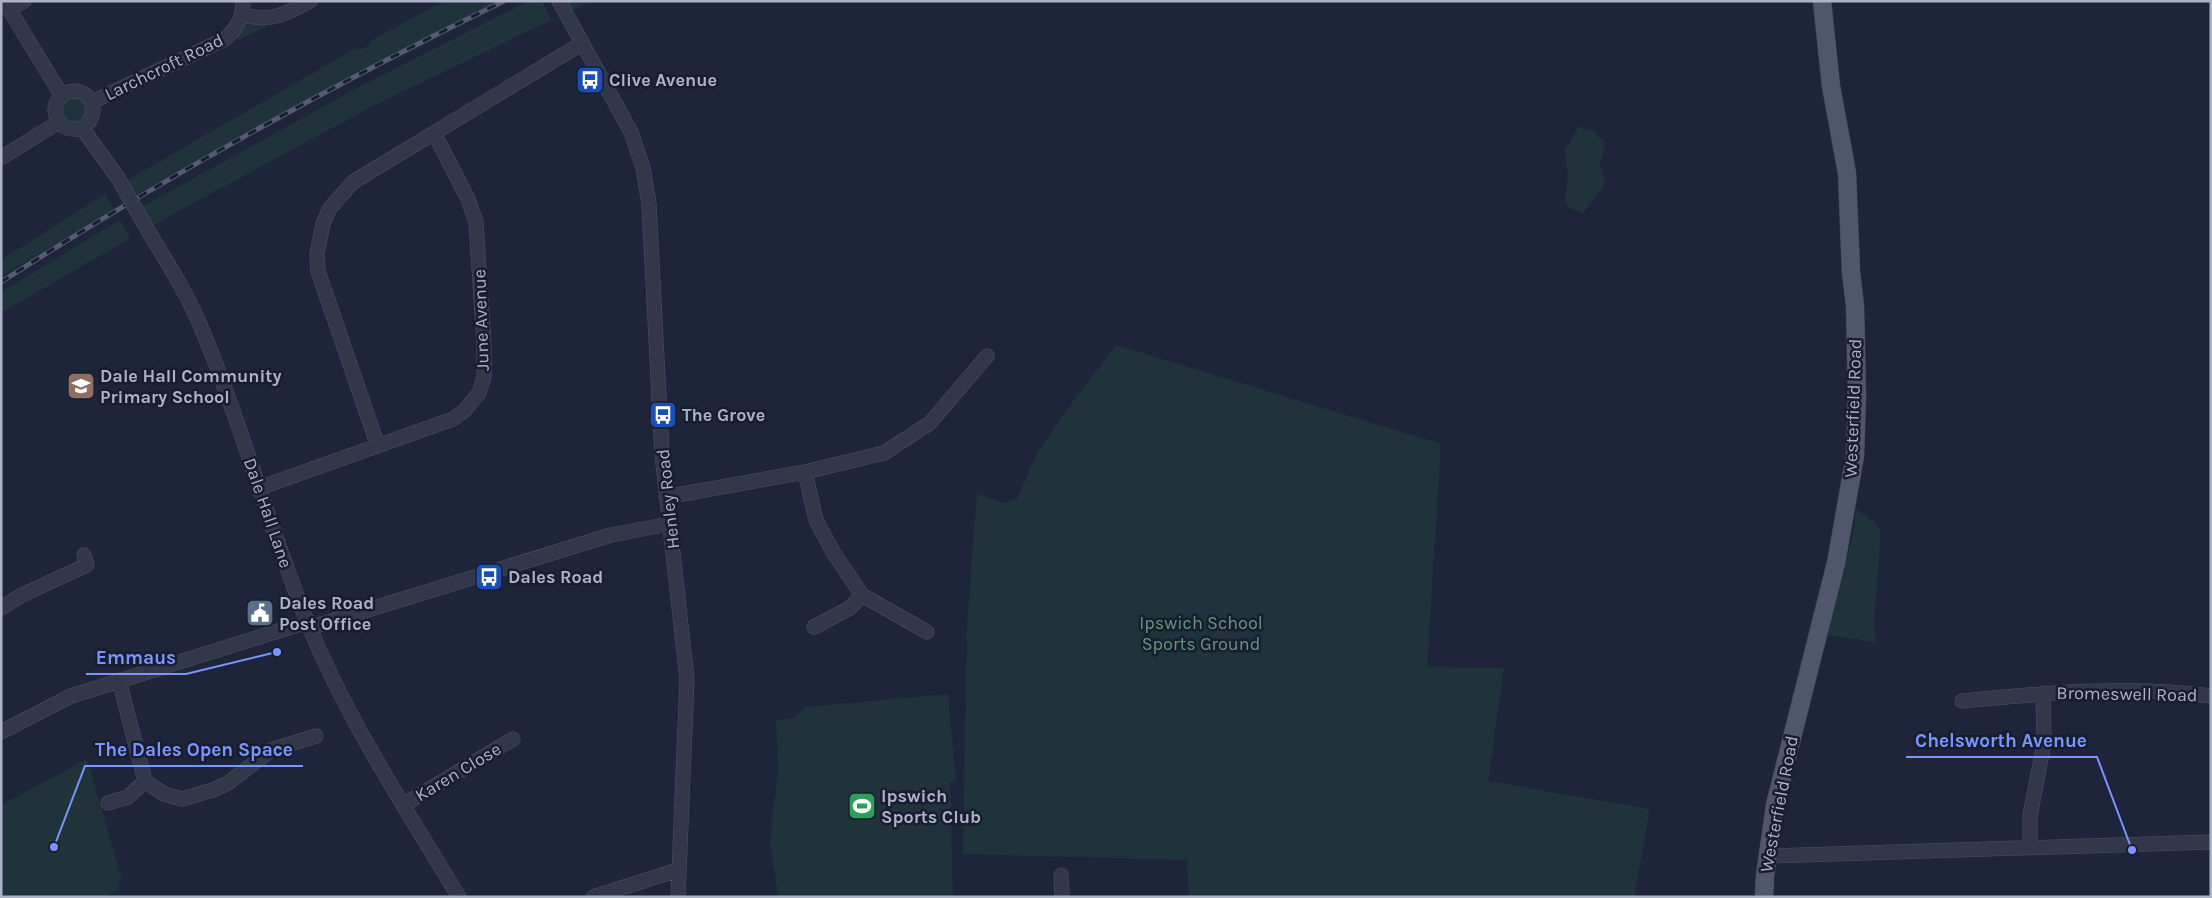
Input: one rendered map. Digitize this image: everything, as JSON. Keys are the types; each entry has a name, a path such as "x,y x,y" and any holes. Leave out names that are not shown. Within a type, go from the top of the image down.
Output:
{"main road":[{"name":"Westerfield Road","path":"1764,897 1767,856 1788,751 1836,563 1855,456 1857,396 1855,315 1851,272 1847,173 1831,86 1822,1"}],"street":[{"path":"24,1 7,5 62,96"},
{"path":"242,8 266,19 280,17 310,1"},
{"name":"Henley Road","path":"559,1 631,132 646,181 649,204 666,497 686,679 678,897"},
{"name":"Larchcroft Road","path":"92,102 220,42 235,30 242,8"},
{"path":"378,446 318,271 319,239 330,208 353,182 582,44"},
{"path":"73,91 79,91 89,97 94,108 91,120 82,128 72,129 59,122 56,105 62,96 73,91"},
{"path":"1,158 59,122"},
{"name":"Dale Hall Lane","path":"82,128 118,178 174,273 198,320 308,624 356,722 403,805 459,897"},
{"name":"June Avenue","path":"260,488 452,419 473,402 479,393 484,377 484,345 476,222 468,199 434,134"},
{"path":"666,497 805,472 884,453 930,424 986,356"},
{"path":"805,472 816,520 833,552 862,595 927,632"},
{"path":"1,732 71,696 119,680 610,535 669,524"},
{"path":"1,608 22,595 87,565 84,555"},
{"path":"814,627 850,608 862,595"},
{"path":"119,680 145,781 164,794 182,799 228,783 271,750 316,736"},
{"name":"Bromeswell Road","path":"1962,701 2043,693 2108,690 2211,696"},
{"name":"Bromeswell Road","path":"2030,848 2030,816 2044,734 2043,693"},
{"name":"Karen Close","path":"403,805 513,739"},
{"path":"108,803 128,797 145,781"},
{"path":"1767,856 2211,842"},
{"path":"594,897 678,870"},
{"path":"1061,876 1062,897"}],"green space":[{"path":"444,1 499,1 336,84 133,197 124,182 358,47 360,50 371,44 370,41"},
{"path":"528,1 542,1 551,20 373,106 151,226 140,208 357,88"},
{"path":"567,1 592,1 572,10"},
{"path":"248,22 265,22 266,27 238,40 237,35"},
{"path":"74,96 80,97 88,105 88,117 80,125 74,126 68,125 60,117 59,111 60,105 68,97"},
{"path":"1578,127 1593,131 1605,142 1600,166 1605,183 1583,213 1570,208 1565,200 1568,173 1565,151"},
{"path":"105,194 114,209 1,277 1,260"},
{"path":"120,220 131,238 1,313 1,292"},
{"name":"Ipswich School Sports Ground","path":"1116,345 1441,444 1427,667 1504,668 1488,781 1650,809 1634,897 1189,897 1187,860 963,854 967,624 977,494 1005,503 1017,499 1036,456 1065,412"},
{"path":"1856,509 1876,523 1881,533 1874,618 1875,642 1827,635 1853,536"},
{"name":"Ipswich Sports Club","path":"948,694 956,781 950,782 953,897 778,897 770,842 778,770 776,720 793,718 806,707"},
{"path":"87,759 122,880 118,884 119,889 105,897 1,897 1,805"}],"railway":[{"path":"1,282 124,206 249,134 312,99 504,1"}],"place":[{"name":"Clive Avenue","path":"590,80"},
{"name":"Dale Hall Community Primary School","path":"81,386"},
{"name":"The Grove","path":"663,415"},
{"name":"Dales Road","path":"489,577"},
{"name":"Dales Road Post Office","path":"260,613"},
{"name":"Emmaus","path":"277,652"},
{"name":"Ipswich Sports Club","path":"862,806"},
{"name":"The Dales Open Space","path":"54,847"},
{"name":"Chelsworth Avenue","path":"2132,850"}]}
